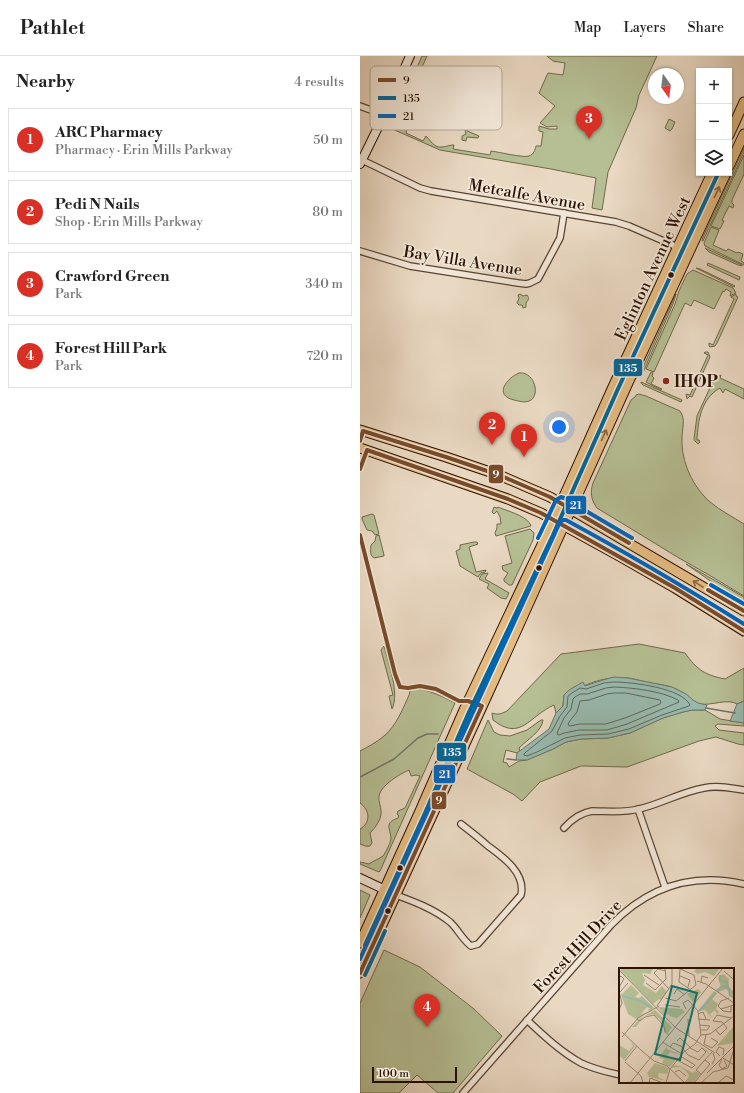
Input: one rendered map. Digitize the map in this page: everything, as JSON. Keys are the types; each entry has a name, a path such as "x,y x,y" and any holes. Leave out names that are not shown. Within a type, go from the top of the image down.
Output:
{"main road":[{"path":"732,128 744,102"},
{"path":"732,160 744,134"},
{"name":"Eglinton Avenue West","path":"360,943 464,710 711,176"},
{"name":"Eglinton Avenue West","path":"360,973 628,383 725,176"},
{"path":"360,430 499,475 550,497 744,611"},
{"path":"360,448 508,499 541,514 628,560 744,631"}],"street":[{"path":"406,66 410,56"},
{"path":"360,106 370,110"},
{"path":"361,162 377,130"},
{"name":"Metcalfe Avenue","path":"361,162 420,188 613,222 629,226 689,252"},
{"name":"Bay Villa Avenue","path":"360,251 410,266 526,284 538,279 560,238 564,213"},
{"path":"564,828 572,820 587,812 628,811 638,809 704,788 725,787 744,790"},
{"path":"638,809 665,887"},
{"path":"360,878 434,911 451,923 464,941 470,946 478,944 521,895 522,886 516,871 508,861 461,824"},
{"name":"Forest Hill Drive","path":"463,1093 620,916 638,901 665,887 703,879 744,884"},
{"path":"527,1020 552,1043 582,1063 605,1072 619,1075"}],"green space":[{"path":"422,56 427,56 423,66 418,66"},
{"path":"547,56 657,56 651,68 648,68 648,76 639,95 636,108 608,172 602,210 592,208 596,178 440,150 395,130 407,130 406,133 423,141 426,136 433,144 439,147 454,145 453,149 490,155 491,151 516,156 529,156 533,153 536,146 541,146 543,132 539,131 539,126 549,129 557,129 557,126 547,127 540,123 555,106 539,93 548,73 563,75 565,63 553,61"},
{"path":"669,119 675,122 670,131 665,128"},
{"path":"465,130 479,136 478,138 467,137 466,141 462,140 462,136 466,134"},
{"path":"744,148 744,152 702,241 732,176"},
{"path":"744,155 744,174 732,200 734,205 733,208 729,206 722,220 724,221 720,229 711,226"},
{"path":"711,227 719,230 713,245 726,251 728,249 743,254 741,261 744,265 705,246 704,243"},
{"path":"705,248 742,265 742,266 709,252"},
{"path":"708,263 740,277 739,280 707,265"},
{"path":"696,268 700,269 735,286 734,287"},
{"path":"693,270 733,288 736,293 730,296 731,292 726,289 724,292 723,291 714,309 694,300 691,306 685,303 654,372 646,369 687,274"},
{"path":"520,294 523,296 527,295 528,298 526,307 523,308 522,305 517,303 519,298 518,295"},
{"path":"676,294 673,304 641,377 639,376"},
{"path":"736,294 738,297 717,343 715,346 710,347 709,343 713,345 734,299 731,297"},
{"path":"708,352 710,357 692,397 690,396 687,399 686,394 690,395 708,355 704,353"},
{"path":"651,372 653,373 652,376 654,378 651,384 662,389 661,390 646,382"},
{"path":"525,373 529,376 534,385 535,395 533,399 529,401 523,402 514,400 508,398 504,394 504,386 514,375"},
{"path":"721,375 720,378 744,389 744,399 725,389 723,393 720,388 714,393 705,404 702,411 697,432 697,440 700,442 698,444 694,439 697,416 714,379"},
{"path":"641,382 682,400 681,402 643,385"},
{"path":"639,394 680,411 683,417 682,447 686,465 693,481 710,502 744,524 744,596 597,508 593,502 593,483 631,400"},
{"path":"494,507 512,512 526,519 531,526 496,536 495,533 497,524 501,524 497,511 494,514 492,512"},
{"path":"372,514 374,515 379,534 375,535 372,531 367,530 362,519 362,517"},
{"path":"530,529 534,533 533,540 512,585 509,585 504,581 508,573 503,570 502,566 512,563 505,536"},
{"path":"379,535 384,556 374,558 371,554 371,545 375,541 376,536"},
{"path":"477,542 478,544 469,547 476,572 486,570 478,577 460,566 456,551 460,549 460,545"},
{"path":"686,564 744,597 744,602 738,600"},
{"path":"488,573 485,579 509,593 506,599 501,598 487,588 489,584 479,579 482,574"},
{"path":"639,644 685,653 702,671 725,679 744,668 744,701 737,704 733,702 724,702 700,704 675,688 632,679 618,678 594,682 564,695 563,706 556,713 554,705 525,725 518,728 503,726 493,720 492,713 500,714 507,711 561,654"},
{"path":"384,646 394,687 395,695 392,709 389,696 393,695 381,650"},
{"path":"419,689 437,694 455,703 379,872 360,864 360,862 369,864 383,856 391,840 389,824 398,818 398,811 405,808 420,776 411,776 409,770 396,777 383,788 379,796 381,814 376,826 370,833 372,843 370,846 360,844 360,829 366,823 368,816 366,809 360,803 360,751 389,732 399,716 410,693 409,692"},
{"path":"692,710 705,710 720,719 744,723 744,726 718,724 715,726 719,730 744,733 744,745 716,737 699,741 627,767 581,766 540,782 522,801 513,794 467,769 488,720 494,732 500,735 510,736 527,730 543,720 537,732 519,748 520,751 517,753 506,750 503,762 507,763 509,767 519,761 527,760 566,742 581,739 608,738 630,733 663,718"},
{"path":"360,890 370,895 360,918"},
{"path":"384,950 420,967 474,1009 502,1036 453,1093 438,1093 417,1075 399,1093 360,1093 360,1003"}],"water":[{"path":"614,677 628,678 672,687 686,694 698,703 707,705 705,710 692,710 663,718 630,733 608,738 581,739 566,742 527,760 516,760 517,753 549,729 556,713 563,706 564,695 569,690 583,682 585,686"},
{"path":"744,701 744,723 730,721 737,704"}],"waterway":[{"path":"706,708 735,713"},
{"path":"360,777 394,759 418,738 427,734 438,734"},
{"path":"507,759 516,760"}],"transit line":[{"name":"135","path":"365,945 469,712 553,535 617,391 717,176"},
{"name":"9","path":"360,441 363,431 499,475 550,497 629,543"},
{"name":"9","path":"360,469 367,450 508,499 541,513 675,588 744,631"},
{"name":"21","path":"538,538 556,500 561,497 632,538"},
{"name":"21","path":"360,959 560,522 566,520 589,532 744,624"},
{"name":"9","path":"360,535 395,674 400,687"},
{"name":"21","path":"711,585 744,604"},
{"name":"9","path":"708,590 744,611"},
{"name":"9","path":"360,973 482,706 468,701 459,701 436,689 420,686 408,688 400,687"},
{"name":"135","path":"365,975 385,931"}],"place":[{"name":"Crawford Green","path":"589,139"},
{"name":"IHOP","path":"666,381"},
{"name":"Pedi N Nails","path":"492,445"},
{"name":"ARC Pharmacy","path":"524,457"},
{"name":"Forest Hill Park","path":"427,1027"}]}
